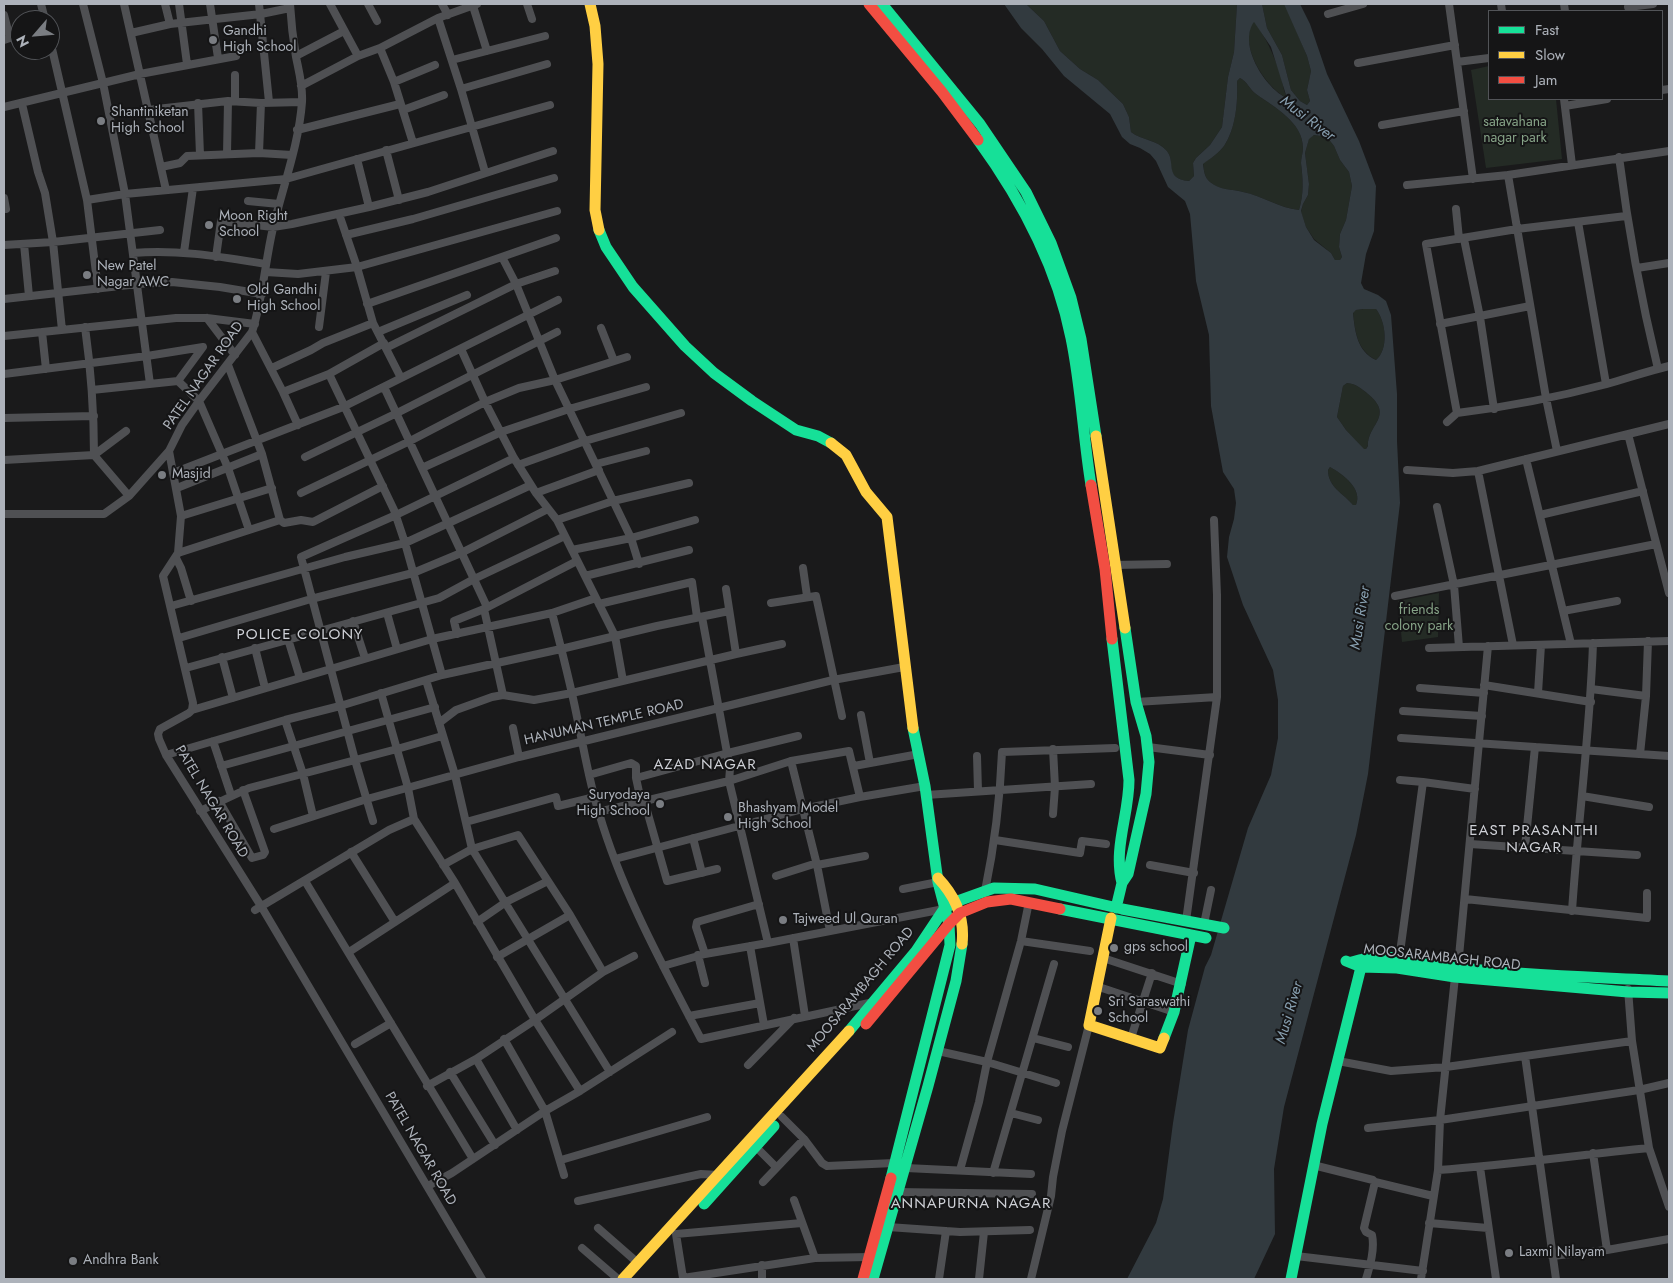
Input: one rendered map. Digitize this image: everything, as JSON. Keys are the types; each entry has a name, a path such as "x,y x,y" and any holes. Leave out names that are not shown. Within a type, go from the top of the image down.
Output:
{"street":[{"path":"83,4 103,83 125,194 150,384"},
{"path":"124,4 166,190"},
{"path":"165,4 170,24"},
{"path":"179,4 180,23 187,64"},
{"path":"210,4 218,58"},
{"path":"259,4 265,102 259,153"},
{"path":"330,4 358,56"},
{"path":"368,4 377,21"},
{"path":"442,4 448,14"},
{"path":"526,4 532,19"},
{"path":"590,4 598,50 595,210 600,235 618,267 633,287 698,359 752,401 796,430 818,436 836,446 846,455 866,492 886,517 910,712 919,754 938,880 949,924 950,945 906,1123 863,1279"},
{"path":"869,4 960,117 993,160 1012,189 1043,251 1059,293 1068,324 1106,586 1118,696 1129,772 1129,793 1120,842 1118,872 1122,883"},
{"path":"882,4 980,124 1026,192 1051,243 1070,298 1081,338 1136,702 1148,747 1148,777 1128,874 1122,883 1096,986 1089,1025 1062,1131 1051,1196 1031,1279"},
{"path":"1328,14 1363,4"},
{"path":"1449,4 1473,179"},
{"path":"1628,7 1653,4"},
{"path":"301,86 358,56 380,48 438,18 475,5 487,51"},
{"path":"131,33 170,24 261,14 290,6"},
{"name":"PATEL NAGAR ROAD","path":"290,6 302,102 254,328 182,425 169,451 181,516 177,556 164,576 194,702 192,710 185,716 160,729 158,734 166,755 428,1186 482,1279"},
{"path":"4,15 10,38 4,40"},
{"path":"438,18 472,126 484,172"},
{"path":"296,56 344,31"},
{"path":"452,60 545,36"},
{"path":"1358,63 1455,45"},
{"path":"380,48 394,82 413,143"},
{"path":"4,107 140,74 236,56"},
{"path":"1458,62 1488,58"},
{"path":"55,60 87,200 90,238 98,289"},
{"path":"461,90 547,64"},
{"path":"394,82 435,65"},
{"path":"227,154 235,75"},
{"path":"297,130 402,107 444,95"},
{"path":"1572,165 1564,102 1593,100"},
{"path":"148,110 198,103 232,101 302,102"},
{"path":"198,103 200,155"},
{"path":"22,104 38,172 45,193 53,242 62,330"},
{"path":"87,200 125,194 286,179 550,105"},
{"path":"1382,125 1464,111"},
{"path":"386,150 399,200"},
{"path":"216,257 221,221 274,227 339,214 428,192 484,172 553,151"},
{"path":"1407,185 1508,175 1669,151"},
{"path":"161,167 180,163 187,156 259,153 292,155"},
{"path":"1619,157 1626,216 1642,303 1658,369"},
{"path":"357,159 369,207"},
{"path":"1508,175 1546,398 1557,451"},
{"path":"346,235 413,219 554,178"},
{"path":"184,252 193,188"},
{"path":"4,198 6,209"},
{"path":"248,201 280,204"},
{"path":"1456,209 1480,317 1494,408"},
{"path":"133,253 156,251 184,252 298,274 326,272 357,267 557,211"},
{"path":"339,214 373,323 401,378"},
{"path":"1457,413 1426,244 1517,229 1626,216"},
{"path":"1578,222 1606,384"},
{"path":"4,245 53,242 160,230"},
{"path":"368,304 556,238"},
{"path":"24,244 29,296"},
{"path":"502,256 516,284 555,380 631,538 639,564"},
{"path":"1637,268 1669,263"},
{"path":"283,392 329,374 516,284 555,271"},
{"path":"319,327 326,272"},
{"path":"4,299 172,282 220,286 262,294"},
{"path":"378,332 467,294"},
{"path":"173,474 343,407 558,300"},
{"path":"1440,324 1530,306"},
{"path":"4,336 142,320 176,318 207,318 254,328 298,425"},
{"path":"207,318 235,355"},
{"path":"272,368 322,343 373,323"},
{"path":"85,327 94,416 94,455 130,496"},
{"path":"601,328 614,362"},
{"path":"42,332 46,369"},
{"path":"305,457 473,376 557,332"},
{"path":"4,374 147,356 203,346 178,381 92,390"},
{"path":"461,349 485,402 516,461 536,493 557,520 586,576 615,636 623,681"},
{"path":"301,493 410,441 485,402 519,388 555,380 627,357"},
{"path":"228,365 262,454 280,520 284,523 301,520 314,522 383,486"},
{"path":"1447,422 1457,413 1546,398 1606,384 1669,366"},
{"path":"329,374 343,407 396,515 442,675"},
{"path":"178,381 199,401 228,468 249,530"},
{"path":"384,387 474,579 485,608 503,695"},
{"path":"422,468 501,432 569,409 646,387"},
{"path":"373,821 347,732 332,669 301,557 516,461 682,413"},
{"path":"4,418 94,416"},
{"path":"1407,470 1453,473 1478,470 1669,424"},
{"path":"4,460 94,455 126,432"},
{"path":"1628,434 1656,544 1666,566 1669,593"},
{"path":"4,514 101,515 130,496 169,451"},
{"path":"536,493 598,467 646,451"},
{"path":"177,488 262,454"},
{"path":"1526,459 1571,644"},
{"path":"1478,470 1513,645"},
{"path":"557,520 613,501 689,483"},
{"path":"171,606 345,557 405,543 531,485"},
{"path":"181,516 272,488"},
{"path":"1540,515 1643,491"},
{"path":"1437,507 1454,585 1459,646"},
{"path":"179,638 312,599 413,573 461,553 548,509"},
{"path":"191,601 177,556 280,520"},
{"path":"572,550 631,538 695,520"},
{"path":"1186,921 1217,697 1217,594 1214,520"},
{"path":"186,668 438,598 565,536"},
{"path":"1396,596 1656,544"},
{"path":"586,576 689,550"},
{"path":"457,634 454,621 485,608 577,561"},
{"path":"1115,565 1167,564"},
{"path":"804,568 807,596"},
{"path":"192,710 432,639 552,613 597,601 692,582 711,660 728,753 729,781 768,943"},
{"path":"726,589 736,654"},
{"path":"771,603 816,596 842,716"},
{"path":"1563,611 1617,601"},
{"path":"166,755 442,675 729,611"},
{"path":"387,612 397,649"},
{"path":"552,613 598,812 615,859 663,966 701,1039 874,1002"},
{"path":"353,621 365,658"},
{"path":"288,639 300,678"},
{"path":"1640,754 1646,696 1648,641"},
{"path":"1430,648 1669,641"},
{"path":"1572,911 1576,850 1591,702 1593,643"},
{"path":"439,723 456,710 492,697 503,695 514,701 534,700 572,693 782,644"},
{"path":"1538,693 1541,645"},
{"path":"1296,1256 1422,1275 1438,1170 1440,1120 1465,899 1488,646"},
{"path":"255,648 264,688"},
{"path":"222,657 233,698"},
{"name":"HANUMAN TEMPLE ROAD","path":"274,829 367,799 519,756 834,680 904,666"},
{"path":"426,680 455,775 472,849 610,1072"},
{"path":"1420,688 1484,689 1538,693 1591,702"},
{"path":"1592,689 1646,696"},
{"path":"381,693 408,788 414,819 455,883 497,957 580,1091"},
{"path":"1136,702 1217,697"},
{"path":"221,766 435,707"},
{"path":"1403,711 1482,716"},
{"path":"861,715 870,763"},
{"path":"285,720 313,816"},
{"path":"513,728 519,756"},
{"path":"200,811 243,790 442,736"},
{"path":"636,778 798,736"},
{"path":"1400,738 1669,756"},
{"path":"213,740 231,795"},
{"path":"1148,747 1210,754"},
{"path":"1525,847 1535,747"},
{"path":"986,891 995,840 1002,752 1115,748"},
{"path":"1053,750 1055,787 1053,814"},
{"path":"598,812 729,781 791,761 849,751 860,797"},
{"path":"854,766 919,754"},
{"path":"977,756 978,791"},
{"path":"791,761 817,864 830,931"},
{"path":"588,775 631,763 636,766 636,778 667,881 718,869"},
{"path":"1400,780 1475,789"},
{"path":"1399,963 1423,782"},
{"path":"615,859 803,809 860,797 925,790 978,791 1091,784"},
{"path":"219,801 252,858 263,855 266,852 243,790"},
{"path":"1582,796 1649,807"},
{"path":"466,822 556,797 558,806 595,797"},
{"path":"258,908 389,830 414,819"},
{"path":"443,865 472,849 518,835 570,915 603,972"},
{"path":"693,838 702,873"},
{"path":"995,840 1080,853 1082,841 1106,844"},
{"path":"1470,844 1637,855"},
{"path":"351,852 395,922"},
{"path":"776,876 817,864 865,856"},
{"path":"1150,865 1194,872"},
{"path":"305,880 473,1160"},
{"path":"903,889 938,880"},
{"path":"873,1279 897,1192 906,1168 960,959 962,937 960,913 955,902 938,880"},
{"path":"477,922 506,902 548,881"},
{"path":"349,952 455,883"},
{"name":"MOOSARAMBAGH ROAD","path":"623,1279 874,1002 916,952 944,909 955,902 1002,887 1035,889 1206,938"},
{"path":"1204,924 1211,890"},
{"path":"1465,899 1647,918 1647,893"},
{"name":"MOOSARAMBAGH ROAD","path":"635,1279 890,997 960,913 987,902 1011,899 1186,921 1224,928"},
{"path":"960,1170 979,1102 987,1062 1021,940 1029,902"},
{"path":"705,984 702,954 696,927 697,922 759,904"},
{"path":"663,966 702,954 944,909"},
{"path":"497,957 570,915"},
{"path":"1089,1025 1160,1048 1174,1012 1182,984 1191,935"},
{"path":"793,938 804,1016"},
{"path":"1021,940 1090,951"},
{"path":"750,946 764,1025"},
{"path":"427,1086 476,1059 603,972 634,956"},
{"path":"1103,958 1182,984"},
{"name":"MOOSARAMBAGH ROAD","path":"1338,1061 1356,961 1399,963 1457,972 1628,992 1669,993"},
{"path":"993,1173 1054,964"},
{"name":"MOOSARAMBAGH ROAD","path":"1457,972 1669,981"},
{"path":"1131,1038 1152,973"},
{"path":"1628,979 1632,1041 1649,1148 1669,1207"},
{"path":"1096,986 1174,1012"},
{"path":"689,1016 760,1003"},
{"path":"748,1065 794,1018"},
{"path":"356,1044 391,1023"},
{"path":"428,1186 473,1160 545,1111 580,1091 672,1032"},
{"path":"1033,1038 1068,1047"},
{"path":"504,1039 545,1111 564,1175"},
{"path":"1291,1279 1313,1165 1338,1061 1391,1071 1446,1068 1632,1041"},
{"path":"938,1050 987,1062 1056,1084"},
{"path":"1525,1056 1556,1279"},
{"path":"476,1059 517,1130"},
{"path":"450,1072 495,1145"},
{"path":"1368,1128 1440,1120 1639,1090 1669,1082"},
{"path":"1010,1113 1038,1120"},
{"path":"782,1117 804,1139 822,1163 827,1166 894,1163"},
{"path":"560,1160 707,1118"},
{"path":"764,1182 804,1139"},
{"path":"756,1147 776,1167"},
{"path":"1438,1170 1541,1161 1593,1153 1649,1148"},
{"path":"1593,1153 1607,1250"},
{"path":"1313,1165 1433,1196"},
{"path":"1480,1167 1496,1279"},
{"path":"906,1168 1031,1174"},
{"path":"578,1201 701,1174 718,1175"},
{"path":"1366,1279 1370,1266 1373,1241 1372,1235 1366,1232 1364,1228 1375,1182"},
{"path":"897,1192 1032,1194"},
{"path":"794,1200 815,1258"},
{"path":"802,1223 676,1234 683,1278 815,1258 870,1257"},
{"path":"1429,1223 1488,1228"},
{"path":"888,1227 984,1232 1030,1230"},
{"path":"598,1228 638,1263"},
{"path":"939,1279 946,1231"},
{"path":"979,1279 984,1232"},
{"path":"1552,1256 1607,1250 1669,1240"},
{"path":"582,1248 618,1279"},
{"path":"762,1265 762,1279"}],"green space":[{"path":"1026,4 1237,4 1234,52 1228,77 1222,127 1210,145 1196,158 1193,163 1194,176 1189,181 1181,180 1173,173 1169,154 1166,150 1154,142 1131,132 1129,117 1123,104 1098,80 1080,69 1060,51 1044,21"},
{"path":"1262,4 1284,4 1286,6 1307,56 1311,71 1307,90 1310,101 1307,105 1300,101 1291,90 1282,55 1267,28"},
{"path":"1254,21 1276,61 1285,97 1269,84 1251,52 1250,30"},
{"name":"satavahana nagar park","path":"1488,66 1488,100 1556,100 1562,159 1486,168 1471,70"},
{"path":"1240,78 1254,92 1286,116 1298,130 1303,148 1301,164 1303,181 1299,210 1250,194 1217,187 1205,176 1203,163 1222,149 1234,123 1237,81"},
{"path":"1314,135 1327,137 1334,146 1340,160 1349,172 1352,186 1346,220 1340,234 1339,247 1342,257 1340,260 1335,260 1331,253 1314,239 1306,227 1301,212 1308,195 1309,184 1305,153 1309,138"},
{"path":"1363,309 1376,309 1384,328 1383,349 1376,360 1361,346 1356,333 1353,312"},
{"path":"1347,383 1356,385 1363,390 1376,402 1379,408 1380,415 1371,432 1366,449 1363,449 1337,417 1343,386"},
{"path":"1330,467 1346,478 1354,488 1357,493 1356,505 1353,505 1330,481 1328,470"},
{"name":"friends colony park","path":"1439,593 1438,637 1402,642 1398,601"}],"water":[{"name":"Musi River","path":"1004,4 1026,4 1044,21 1060,51 1080,69 1098,80 1123,104 1129,117 1131,132 1154,142 1166,150 1171,159 1173,173 1181,180 1189,181 1194,176 1193,163 1196,158 1210,145 1222,127 1228,77 1234,52 1237,4 1262,4 1267,28 1282,55 1291,90 1300,101 1307,105 1310,101 1307,90 1311,71 1307,56 1284,4 1300,4 1310,24 1327,74 1359,141 1376,186 1374,231 1366,254 1361,283 1364,289 1386,301 1391,315 1397,394 1400,503 1368,774 1356,835 1284,1107 1274,1169 1275,1234 1254,1279 1127,1279 1156,1223 1163,1199 1188,1030 1205,967 1211,955 1248,828 1271,775 1278,738 1278,700 1273,670 1243,605 1227,557 1236,503 1234,489 1223,472 1211,406 1209,335 1196,281 1190,214 1185,201 1168,187 1156,161 1150,154 1130,144 1122,137 1110,114 1064,76 1042,49 1021,28","holes":["1254,22 1271,47 1286,95 1285,97 1269,84 1256,64 1251,52 1250,31","1240,78 1254,92 1286,116 1298,130 1303,148 1301,163 1303,181 1299,210 1250,194 1217,187 1207,178 1203,164 1222,149 1228,139 1235,115 1237,81","1314,135 1327,137 1349,172 1352,186 1346,220 1340,234 1339,247 1342,257 1340,260 1335,260 1331,253 1314,240 1306,227 1301,211 1308,195 1309,184 1305,153 1309,139","1376,309 1382,321 1385,335 1383,349 1376,360 1365,352 1358,340 1353,313 1356,310","1347,383 1361,388 1376,402 1380,415 1371,432 1366,449 1346,430 1337,417 1343,386","1330,467 1350,483 1357,493 1356,505 1353,505 1333,485 1328,470"]}],"traffic: fast":[{"path":"882,4 980,124 1026,192 1051,243 1071,298 1081,339 1096,436"},
{"path":"978,140 1023,210 1057,285 1071,338 1080,393 1091,485"},
{"path":"599,230 606,247 633,287 685,346 714,373 796,430 818,436 831,443"},
{"path":"1116,908 1122,883 1128,874 1146,794 1149,762 1146,736 1136,702 1125,628"},
{"path":"1112,639 1129,780 1119,857 1122,883"},
{"path":"891,1178 950,945 949,924 938,882 925,786 913,728"},
{"path":"849,1031 916,951 944,909 955,902 994,888 1035,889 1122,909 1224,928"},
{"path":"1060,909 1206,938"},
{"path":"1164,1038 1174,1012 1191,935"},
{"path":"873,1279 956,981 962,944"},
{"path":"1352,962 1380,957 1487,971 1669,981"},
{"path":"1291,1279 1322,1124 1363,959"},
{"path":"1346,961 1361,967 1397,968 1455,977 1628,992 1669,993"},
{"path":"704,1204 774,1126"}],"traffic: slow":[{"path":"590,4 595,26 598,64 595,210 599,230"},
{"path":"1096,436 1125,628"},
{"path":"831,443 846,455 866,492 887,517 913,728"},
{"path":"938,878 950,893 958,908 962,925 962,944"},
{"path":"1111,918 1089,1025 1160,1048 1164,1038"},
{"path":"623,1279 849,1031"}],"traffic: jam":[{"path":"869,4 942,92 978,140"},
{"path":"1091,485 1105,569 1112,639"},
{"path":"866,1024 960,913 987,902 1011,899 1060,909"},
{"path":"863,1279 891,1178"}],"place":[{"name":"Gandhi High School","path":"213,40"},
{"name":"Shantiniketan High School","path":"101,121"},
{"name":"Moon Right School","path":"209,225"},
{"name":"New Patel Nagar AWC","path":"87,275"},
{"name":"Old Gandhi High School","path":"237,299"},
{"name":"Masjid","path":"162,475"},
{"name":"Suryodaya High School","path":"660,804"},
{"name":"Bhashyam Model High School","path":"728,817"},
{"name":"Tajweed Ul Quran","path":"783,920"},
{"name":"gps school","path":"1114,948"},
{"name":"Sri Saraswathi School","path":"1098,1011"},
{"name":"Laxmi Nilayam","path":"1509,1253"},
{"name":"Andhra Bank","path":"73,1261"}],"district":[{"name":"POLICE COLONY","path":"300,635"},
{"name":"AZAD NAGAR","path":"705,765"},
{"name":"EAST PRASANTHI NAGAR","path":"1534,840"},
{"name":"ANNAPURNA NAGAR","path":"971,1204"}]}
